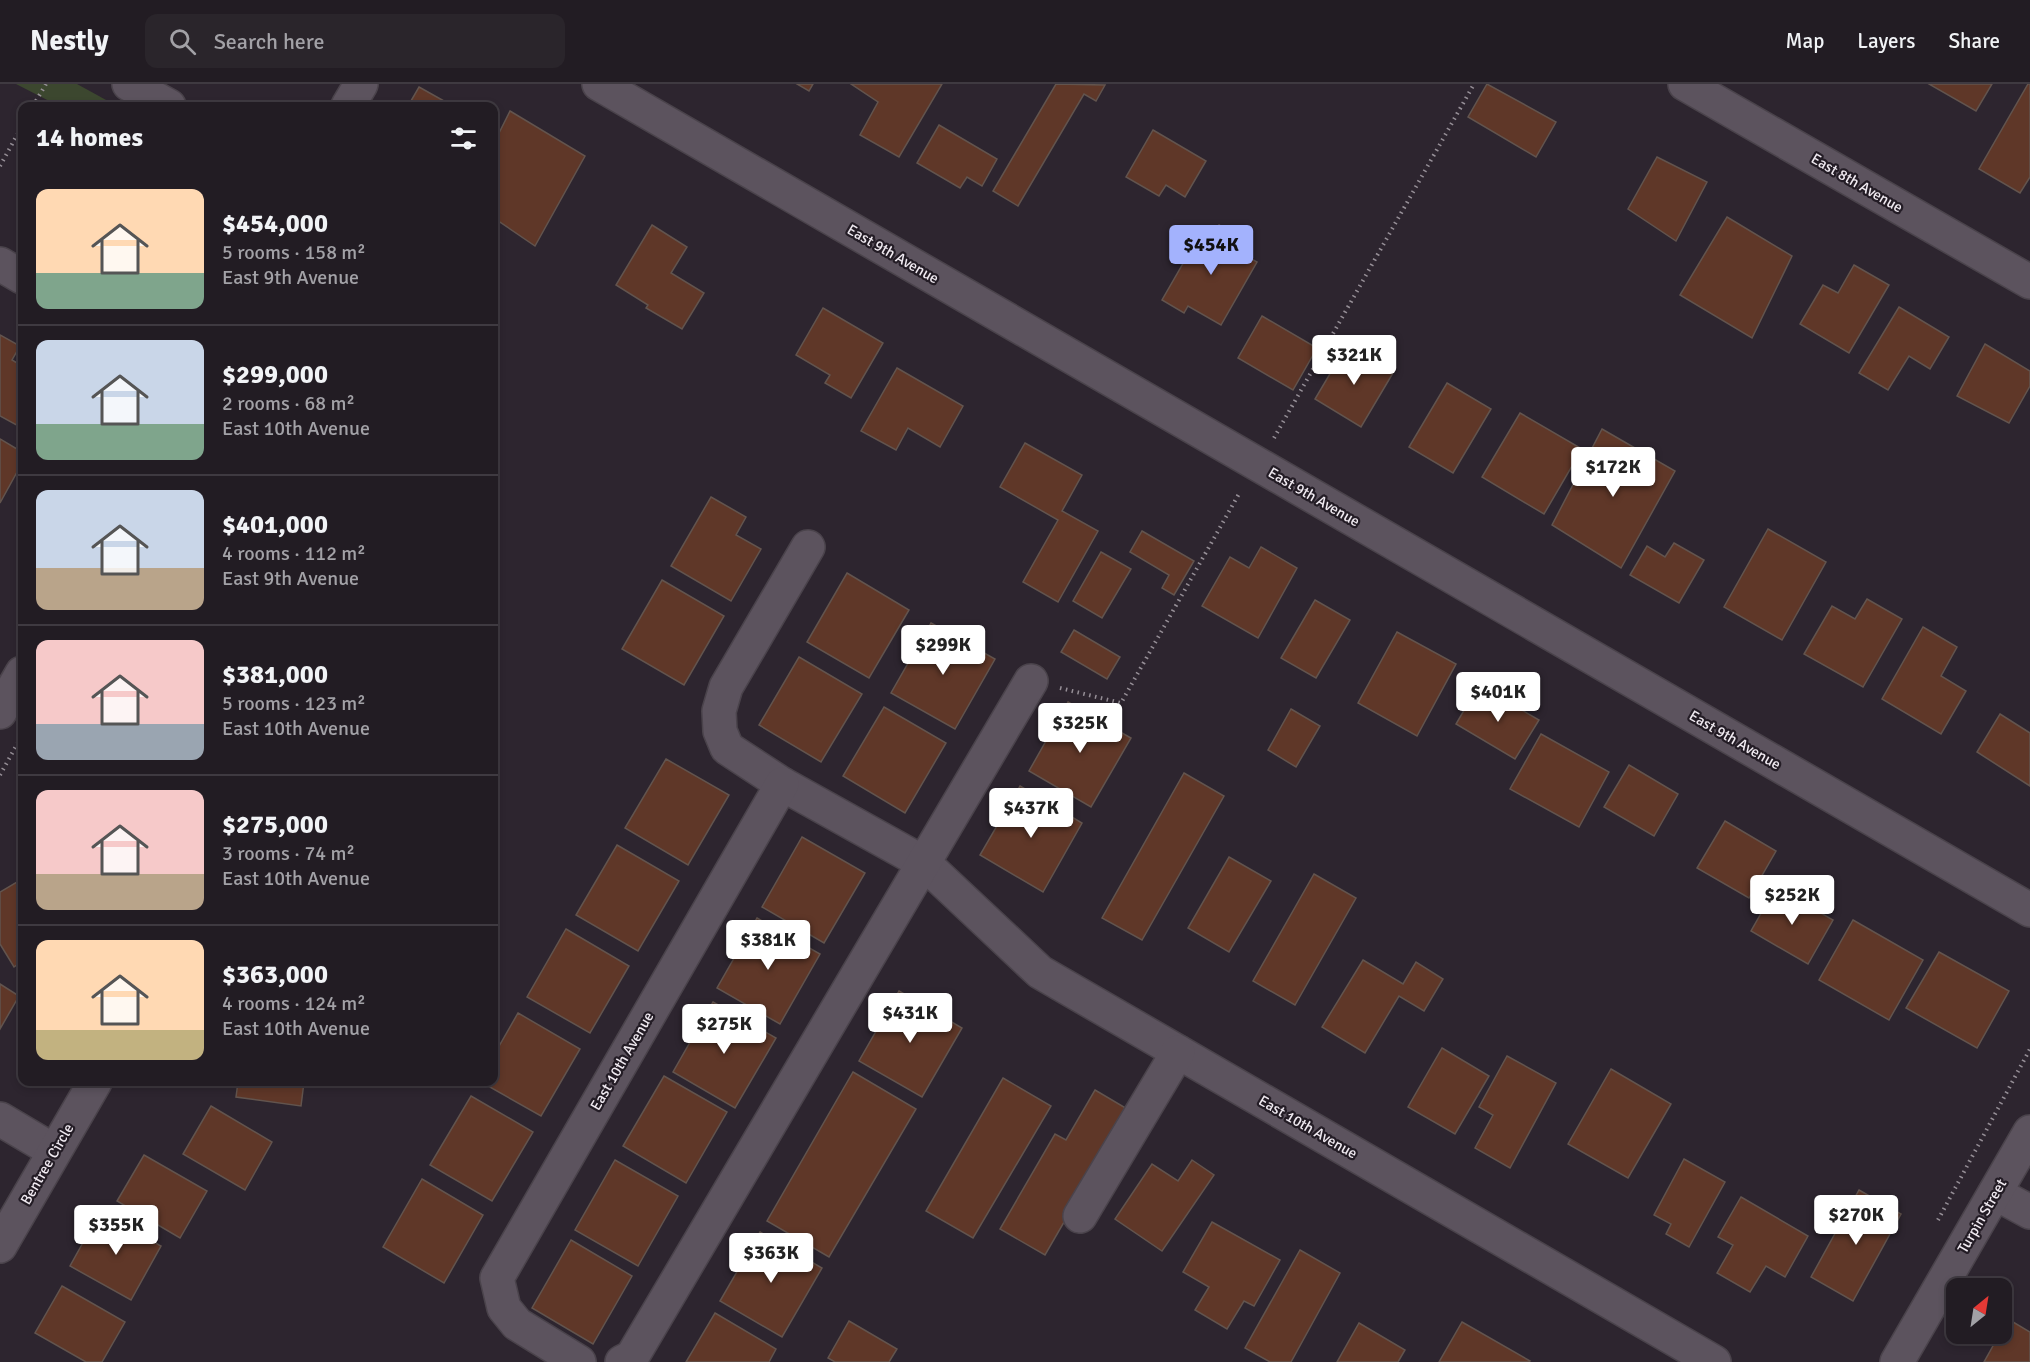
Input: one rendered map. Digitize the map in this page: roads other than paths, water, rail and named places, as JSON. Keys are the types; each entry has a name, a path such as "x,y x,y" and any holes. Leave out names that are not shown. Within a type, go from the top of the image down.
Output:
{"street":[{"path":"129,84 162,102"},
{"path":"350,102 361,84"},
{"name":"East 9th Avenue","path":"599,84 2030,910"},
{"name":"East 8th Avenue","path":"1685,84 2030,282"},
{"path":"0,264 18,275"},
{"path":"782,784 727,747 720,731 719,711 726,687 808,547"},
{"path":"0,712 18,680"},
{"path":"622,1362 632,1357 1030,681"},
{"name":"East 10th Avenue","path":"579,1362 517,1324 504,1308 497,1278 782,784 924,863 1040,972 1714,1362"},
{"path":"1080,1216 1178,1052"},
{"name":"Bentree Circle","path":"0,1246 93,1086"},
{"path":"0,1119 54,1150"},
{"name":"Turpin Street","path":"1897,1362 2030,1132"},
{"path":"1995,1193 2030,1212"}]}
